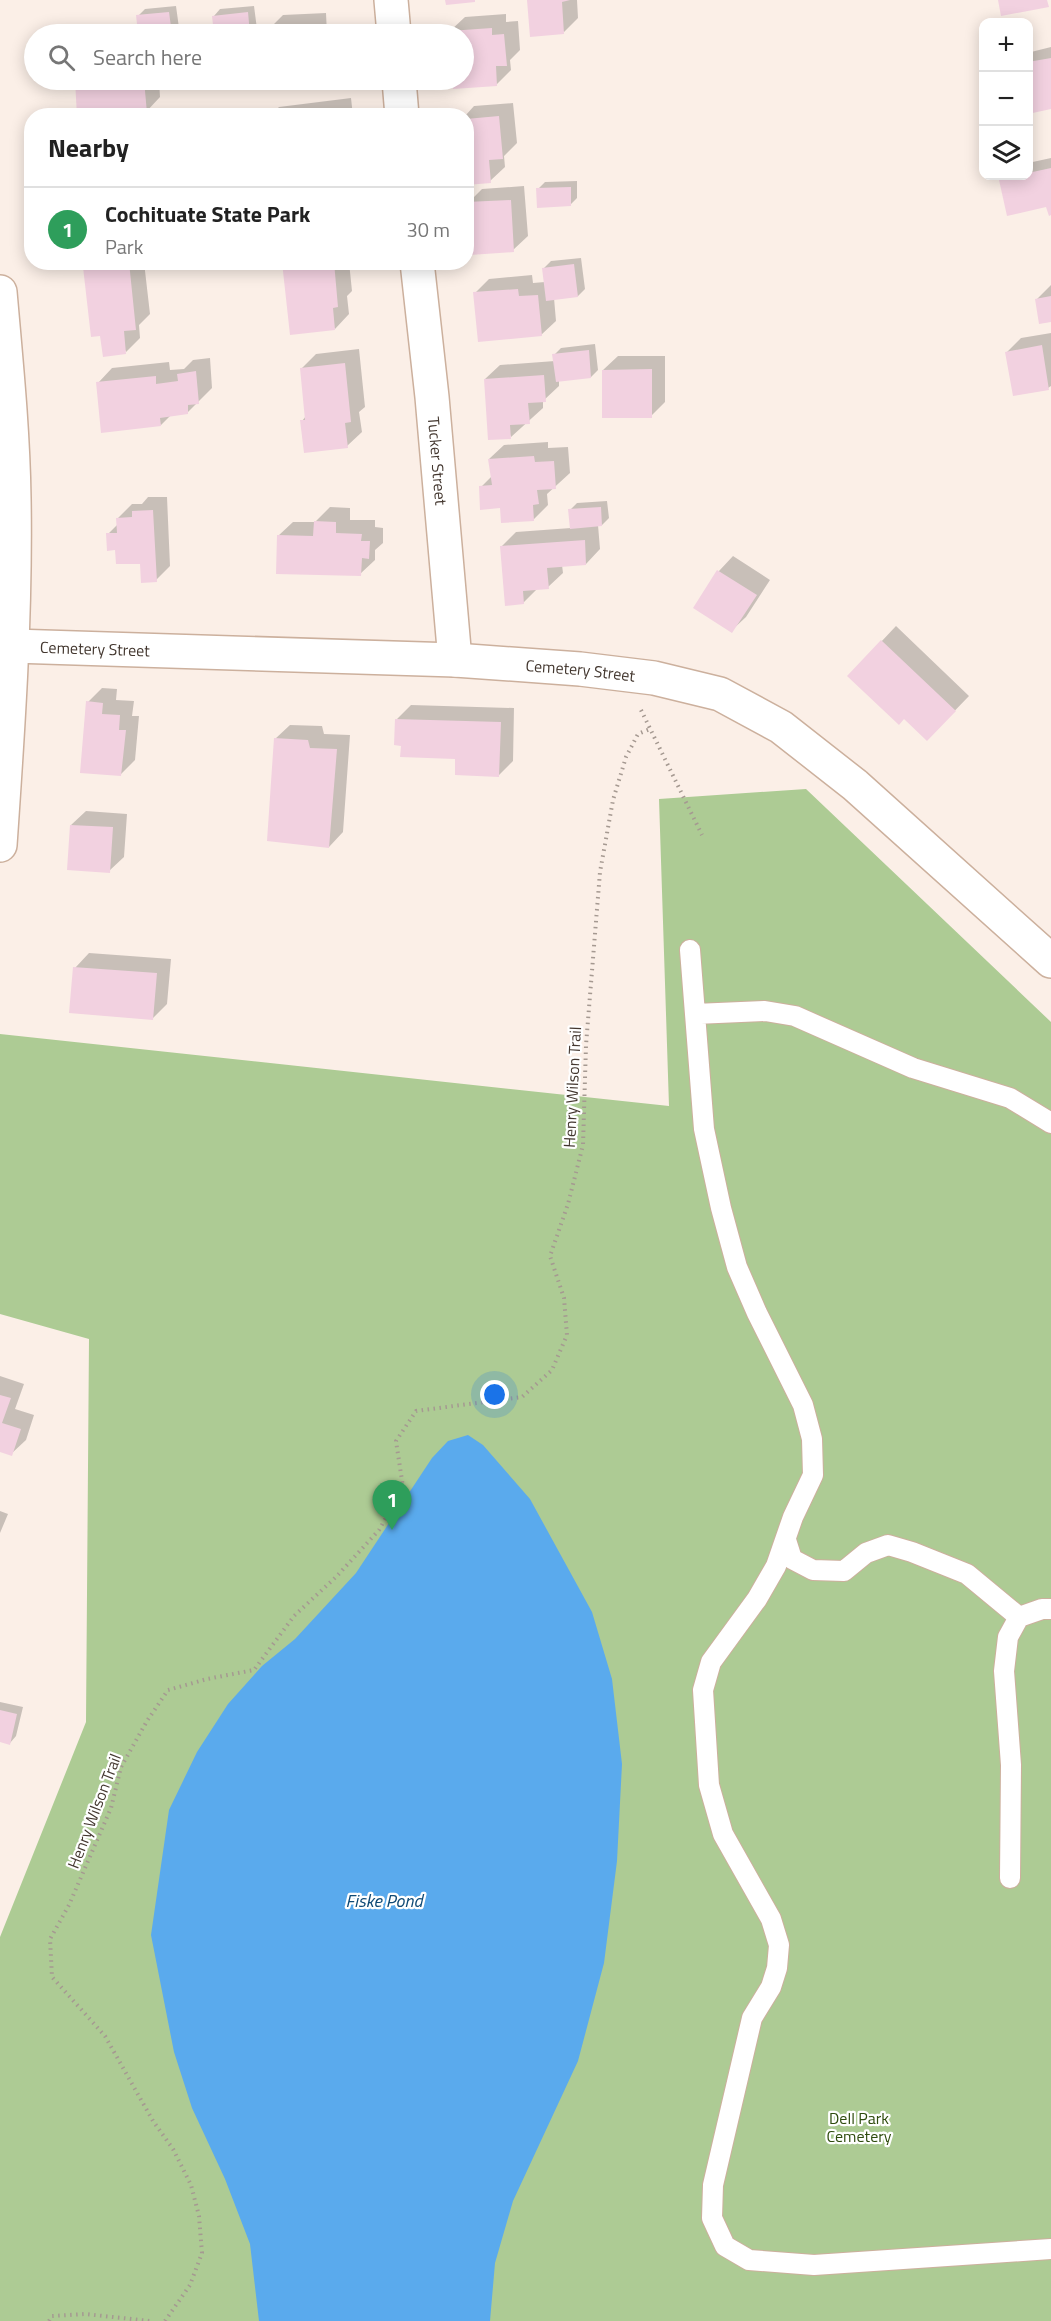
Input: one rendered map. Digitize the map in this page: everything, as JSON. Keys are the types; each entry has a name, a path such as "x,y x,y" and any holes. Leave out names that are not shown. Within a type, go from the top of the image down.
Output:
{"street":[{"path":"391,0 393,24"},
{"path":"400,90 401,108"},
{"name":"Tucker Street","path":"418,270 432,397 455,660"},
{"path":"0,292 14,495 13,646 0,845"},
{"name":"Cemetery Street","path":"13,646 455,660 623,674 654,678 720,694 781,728 855,785 1051,962"}],"lane":[{"path":"690,950 704,1129 721,1208 737,1267 757,1313 803,1405 812,1439 813,1475 793,1517 776,1566 757,1599 711,1662 703,1690 709,1785 723,1834 771,1919 779,1945 777,1968 771,1987 752,2018 713,2185 712,2218 725,2246 749,2260 814,2265 1051,2249"},
{"path":"694,1014 765,1011 795,1016 912,1068 1010,1098 1051,1123"},
{"path":"786,1540 792,1559 813,1570 844,1571 866,1553 888,1545 912,1552 968,1574 1019,1617"},
{"path":"1010,1878 1011,1765 1004,1671 1008,1637 1019,1617 1042,1609 1051,1609"}],"path":[{"path":"623,674 702,835"},
{"name":"Henry Wilson Trail","path":"165,2321 190,2285 202,2253 199,2216 191,2185 173,2150 153,2121 105,2036 52,1977 50,1939 69,1905 111,1808 121,1767 168,1690 207,1679 254,1670 294,1616 337,1576 379,1530 403,1487 396,1441 416,1411 522,1397 552,1370 567,1335 564,1298 550,1256 568,1204 584,1145 586,1045 600,872 613,800 626,757 638,734 650,729"},
{"path":"49,2321 52,2316 86,2314 150,2321"}],"green space":[{"name":"Dell Park Cemetery","path":"806,789 1051,1022 1051,2321 0,2321 0,1937 86,1722 89,1339 0,1314 0,1034 669,1106 659,799"}],"water":[{"name":"Fiske Pond","path":"468,1435 483,1445 530,1499 592,1612 612,1679 622,1764 617,1861 604,1963 578,2061 513,2201 495,2263 490,2321 259,2321 250,2244 225,2179 192,2108 174,2052 151,1935 169,1810 197,1752 228,1704 262,1666 295,1639 356,1573 432,1458 448,1441"}],"building":[{"path":"445,0 475,0 475,2 446,5"},
{"path":"527,0 570,0 562,2 564,34 530,37"},
{"path":"998,0 1047,0 1049,7 1001,16"},
{"path":"169,12 171,24 137,24 136,15"},
{"path":"248,12 249,24 213,24 212,16"},
{"path":"492,28 492,35 504,34 507,66 496,66 497,86 474,88 474,29"},
{"path":"1051,58 1051,109 1033,113 1033,72 1033,61"},
{"path":"76,90 145,90 147,108 77,108"},
{"path":"499,116 503,159 489,160 491,183 474,184 474,118"},
{"path":"1051,168 1051,215 1049,216 1046,207 1007,216 999,180 1033,180 1033,172"},
{"path":"571,187 571,206 537,208 536,188"},
{"path":"511,200 514,252 474,255 474,202"},
{"path":"574,264 578,297 546,301 542,268"},
{"path":"83,270 130,270 136,330 124,331 126,354 103,357 100,336 91,337"},
{"path":"283,270 335,270 338,307 333,308 335,330 290,335"},
{"path":"518,289 519,296 538,295 542,336 478,342 473,292"},
{"path":"1051,296 1051,322 1039,324 1035,299"},
{"path":"1042,345 1049,390 1013,396 1005,352"},
{"path":"589,350 591,378 556,382 552,354"},
{"path":"345,363 351,422 345,423 348,448 304,453 300,420 305,420 300,368"},
{"path":"652,369 652,418 602,418 602,370"},
{"path":"196,371 199,404 188,405 188,414 160,418 161,426 101,433 96,382 156,376 156,384 178,381 177,374"},
{"path":"544,375 546,402 528,403 530,424 510,425 511,439 488,440 484,379"},
{"path":"534,456 535,462 554,461 556,489 537,490 539,504 533,505 534,521 501,523 500,508 480,510 479,486 492,485 488,459"},
{"path":"601,507 602,526 570,529 568,509"},
{"path":"153,510 157,582 141,583 140,564 116,564 115,550 107,551 106,533 117,533 116,518 132,517 132,511"},
{"path":"314,521 336,522 336,533 362,534 361,541 370,541 369,559 362,558 361,576 276,574 277,535 313,536"},
{"path":"585,540 586,565 547,568 549,589 523,591 524,604 505,606 500,546"},
{"path":"717,570 757,595 732,633 693,608"},
{"path":"881,640 956,711 927,741 904,719 899,725 847,676"},
{"path":"86,701 103,703 102,714 120,715 119,730 126,730 121,776 80,773"},
{"path":"395,719 501,722 499,777 455,775 455,759 400,757 401,746 394,745"},
{"path":"274,738 308,740 310,748 337,749 329,848 267,841"},
{"path":"70,825 113,827 110,873 67,870"},
{"path":"73,967 157,973 153,1020 69,1013"},
{"path":"0,1395 11,1398 2,1423 21,1429 12,1456 0,1452"},
{"path":"0,1710 17,1714 10,1745 0,1742"}],"place":[{"name":"Cochituate State Park","path":"392,1530"}]}
